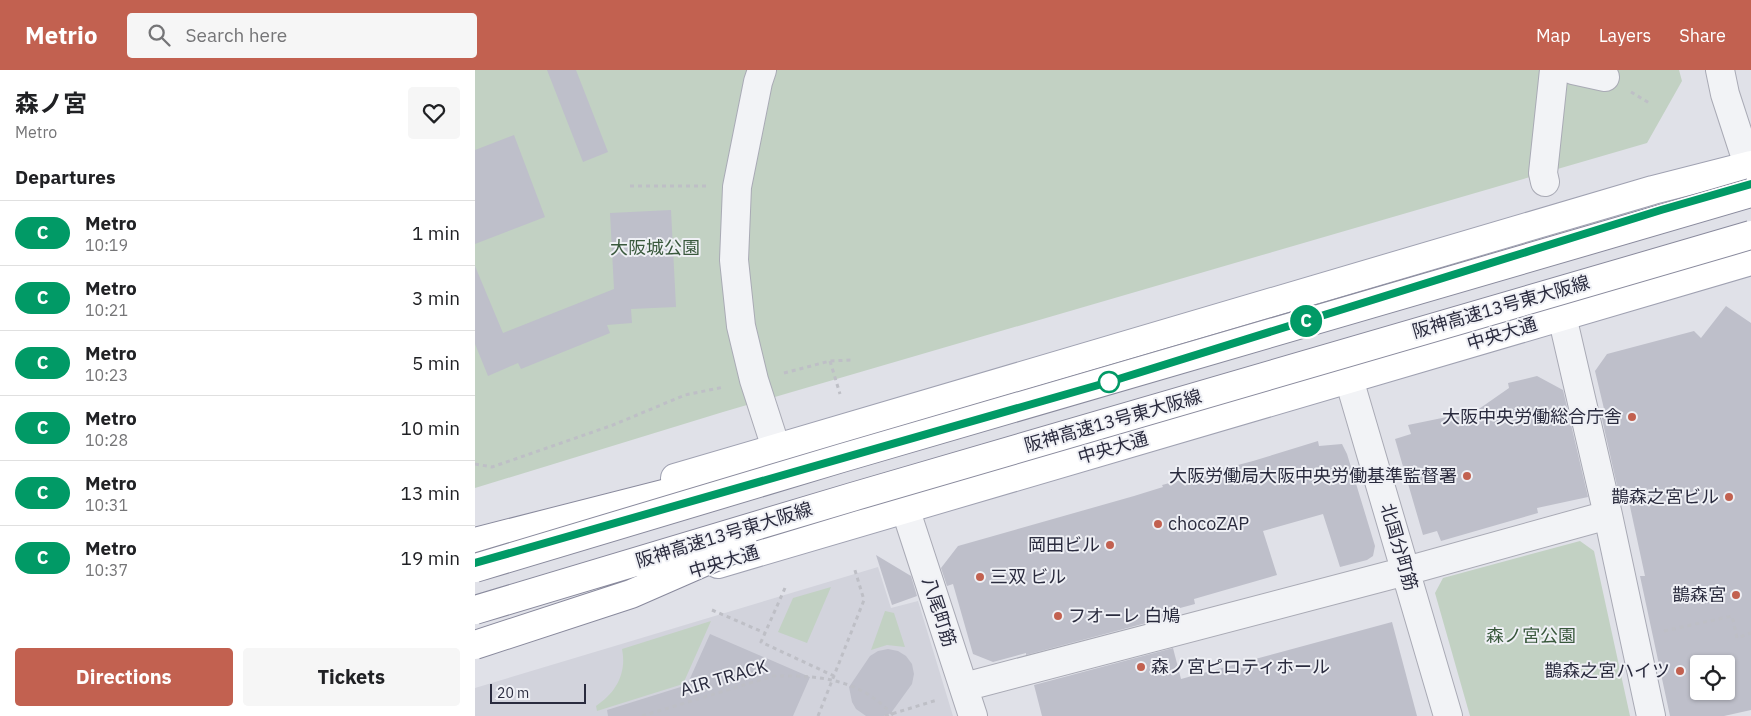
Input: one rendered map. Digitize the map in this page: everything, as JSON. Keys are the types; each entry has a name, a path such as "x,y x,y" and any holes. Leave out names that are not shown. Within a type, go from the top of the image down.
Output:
{"main road":[{"path":"475,538 1653,190 1750,169"},
{"path":"475,568 842,458 1751,193"},
{"name":"阪神高速13号東大阪線","path":"475,610 852,497 1751,235"},
{"name":"中央大通","path":"475,634 1751,261"},
{"path":"475,542 722,479 842,458"},
{"path":"475,645 631,594 852,497"}],"street":[{"path":"762,70 737,187 734,260 741,326 754,380 776,448"},
{"path":"1545,182 1543,173 1554,70"},
{"path":"1573,70 1605,77 1598,70"},
{"path":"1720,70 1725,94 1750,169"},
{"path":"1562,316 1608,515 1651,716"},
{"name":"北国分町筋","path":"1349,379 1448,716"},
{"name":"八尾町筋","path":"905,508 973,716"},
{"path":"964,687 1406,571 1608,515"}],"path":[{"path":"630,186 737,187"},
{"path":"779,366 782,374 830,361 851,360"},
{"path":"830,361 840,394"},
{"path":"475,464 492,467 613,425 685,395 754,380"},
{"path":"818,716 864,600 854,567"},
{"path":"785,588 761,642 834,676"},
{"path":"712,610 765,633"},
{"path":"1634,637 1732,616 1737,638 1751,633"},
{"name":"AIR TRACK","path":"643,716 773,676 817,676 857,688 875,699 894,716"},
{"path":"885,716 929,702"}],"shaded area":[{"path":"878,567 891,608 918,601 953,716 475,716 475,688"}],"green space":[{"name":"大阪城公園","path":"475,70 1679,70 1682,81 1647,143 723,412 475,488"},
{"name":"森ノ宮公園","path":"1580,541 1594,551 1630,716 1470,716 1435,593 1443,578"},
{"path":"831,587 807,643 778,632 793,598"},
{"path":"885,611 894,613 905,647 887,645 871,650"},
{"path":"711,621 683,684 597,711 596,706 609,695 618,682 623,666 622,649"}],"building":[{"path":"547,70 576,70 608,152 583,162"},
{"path":"514,135 545,217 475,244 475,150"},
{"path":"671,210 676,307 631,309 632,323 607,325 610,333 521,369 518,363 488,376 475,344 475,266 503,333 614,289 610,213"},
{"path":"1726,306 1751,323 1751,710 1724,716 1670,716 1640,576 1645,576 1626,488 1618,490 1600,410 1605,413 1595,371 1607,354 1694,331 1701,338"},
{"name":"大阪労働局大阪中央労働基準監督署","path":"1537,376 1563,390 1588,497 1537,508 1538,513 1441,541 1437,531 1423,535 1395,439 1411,434 1408,425 1476,411 1509,388 1508,383"},
{"path":"1318,441 1319,446 1342,444 1347,454 1375,546 1373,556 1367,560 1340,567 1323,514 1263,531 1277,575 1194,599 1195,604 1169,611 1163,614 1165,618 1026,655 1026,653 993,662 973,654 953,584 947,586 941,568 958,546"},
{"path":"876,555 911,576 917,596 892,605"},
{"path":"1392,622 1417,716 1042,716 1034,685 1173,648 1181,679"},
{"path":"710,634 810,677 793,716 608,716 607,710 687,685"},
{"path":"888,649 898,651 906,656 912,664 914,674 912,684 891,713 884,716 866,716 856,709 852,702 849,687 870,656 878,651"}],"metro line":[{"name":"C","path":"475,563 1109,382 1661,210 1751,184"}],"place":[{"name":"大阪中央労働総合庁舎","path":"1632,417"},
{"name":"大阪労働局大阪中央労働基準監督署","path":"1467,476"},
{"name":"鵲森之宮ビル","path":"1729,497"},
{"name":"chocoZAP","path":"1158,524"},
{"name":"岡田ビル","path":"1110,545"},
{"name":"三双 ビル","path":"980,577"},
{"name":"鵲森宮","path":"1736,595"},
{"name":"フオーレ 白鳩","path":"1058,616"},
{"name":"森ノ宮ピロティホール","path":"1141,667"},
{"name":"鵲森之宮ハイツ","path":"1680,671"}]}
